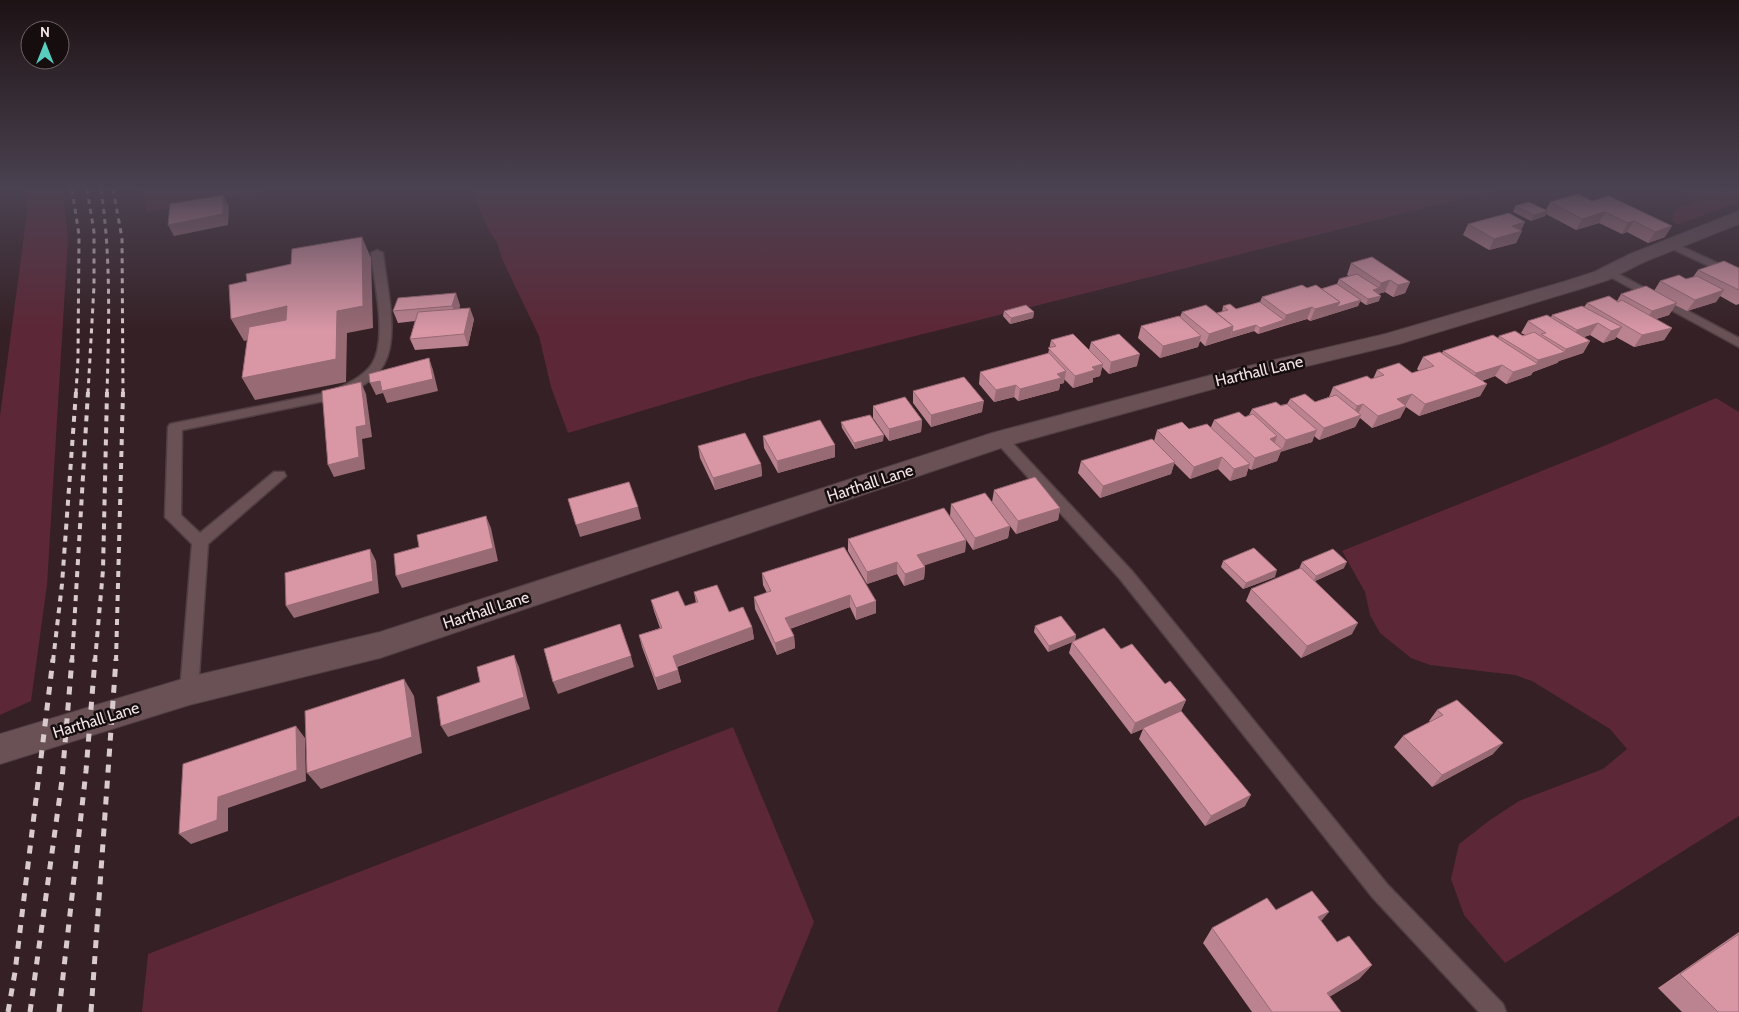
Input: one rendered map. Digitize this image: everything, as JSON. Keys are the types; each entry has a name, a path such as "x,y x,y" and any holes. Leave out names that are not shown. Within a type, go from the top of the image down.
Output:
{"street":[{"name":"Harthall Lane","path":"0,749 189,691 380,645 1001,439 1215,380 1391,339 1573,285 1609,272 1637,258 1693,236"}],"lane":[{"path":"1672,245 1739,277"},
{"path":"200,542 172,517 175,427 334,395 350,387 368,374 378,363 385,346 377,253"},
{"path":"1609,272 1739,343"},
{"path":"1001,439 1126,575 1380,891 1495,1012"},
{"path":"189,691 200,542 279,476"}],"shaded area":[{"path":"24,236 68,236 47,585 31,701 0,715 0,416"},
{"path":"493,236 1312,236 748,379 568,433 551,387 539,336 502,259 497,242"},
{"path":"1716,398 1739,412 1739,816 1505,963 1464,915 1451,879 1459,844 1519,801 1603,769 1627,749 1610,729 1532,681 1515,675 1430,665 1411,658 1380,633 1370,615 1365,592 1342,551 1599,448"},
{"path":"733,727 814,922 777,1012 142,1012 148,954"}],"building":[{"path":"1489,236 1504,236 1494,239"},
{"path":"362,237 363,306 337,311 336,359 242,378 249,327 286,320 287,306 231,319 229,285 247,281 246,274 291,264 292,249"},
{"path":"1372,257 1410,282 1398,285 1390,280 1381,283 1351,263"},
{"path":"1724,261 1739,268 1739,290 1698,270"},
{"path":"1357,274 1379,288 1373,290 1381,296 1368,299 1339,279"},
{"path":"1679,275 1686,279 1697,276 1724,290 1695,300 1660,281"},
{"path":"1337,284 1361,300 1337,307 1340,302 1321,289"},
{"path":"1302,285 1307,288 1316,285 1340,302 1315,309 1312,307 1286,315 1262,297"},
{"path":"1646,286 1677,303 1652,311 1621,294"},
{"path":"456,293 452,306 393,311 398,298"},
{"path":"1609,296 1618,302 1622,300 1672,328 1642,335 1587,303"},
{"path":"1260,302 1284,320 1260,328 1256,325 1232,332 1233,326 1217,313 1228,310 1223,306 1230,304 1236,309"},
{"path":"1026,305 1034,312 1011,318 1004,311"},
{"path":"1206,305 1233,326 1209,334 1182,312"},
{"path":"1582,306 1622,327 1611,331 1598,323 1577,330 1552,315"},
{"path":"470,308 464,334 410,339 418,312"},
{"path":"1547,315 1590,341 1566,349 1541,334 1546,333 1528,321"},
{"path":"1179,316 1201,336 1163,346 1141,326"},
{"path":"1515,331 1523,336 1534,332 1565,352 1538,360 1499,336"},
{"path":"1073,334 1103,364 1092,367 1095,370 1075,376 1048,348 1056,346 1051,340"},
{"path":"1119,334 1140,354 1111,362 1091,342"},
{"path":"1493,335 1538,364 1513,372 1502,365 1476,373 1443,351"},
{"path":"1440,352 1487,384 1425,404 1412,394 1397,399 1406,406 1378,416 1363,404 1357,406 1333,387 1367,376 1371,379 1384,375 1377,370 1399,363 1412,373 1434,366 1423,357"},
{"path":"1049,353 1066,371 1057,374 1061,378 1020,389 1016,385 996,390 980,372"},
{"path":"429,358 433,379 382,391 380,381 370,383 369,374"},
{"path":"964,377 984,401 931,415 913,391"},
{"path":"361,382 366,425 356,427 359,457 328,465 322,391"},
{"path":"1305,394 1315,402 1336,395 1361,415 1324,428 1290,399"},
{"path":"905,397 922,420 889,429 873,406"},
{"path":"1276,402 1281,406 1287,404 1317,430 1286,440 1252,409"},
{"path":"1239,412 1245,417 1253,414 1277,436 1270,439 1282,449 1255,458 1214,420"},
{"path":"870,415 884,435 854,443 841,422"},
{"path":"820,420 835,445 777,461 763,436"},
{"path":"1182,422 1189,429 1207,424 1250,464 1234,469 1222,457 1194,467 1157,430"},
{"path":"745,433 761,464 713,478 698,446"},
{"path":"1152,439 1175,462 1103,486 1081,461"},
{"path":"1035,477 1060,508 1018,521 994,490"},
{"path":"629,482 638,507 576,525 568,499"},
{"path":"985,493 1010,526 975,538 951,504"},
{"path":"944,508 966,540 917,555 925,567 905,574 897,562 867,572 848,539"},
{"path":"486,516 493,548 396,576 394,554 419,547 417,535"},
{"path":"844,547 876,601 856,608 850,595 785,618 794,636 775,643 754,597 771,591 762,573"},
{"path":"1254,548 1277,570 1246,583 1223,561"},
{"path":"370,549 373,581 286,606 285,573"},
{"path":"1333,549 1347,562 1316,576 1302,562"},
{"path":"1301,568 1358,623 1307,646 1251,589"},
{"path":"717,585 729,612 743,607 752,627 673,656 678,670 655,678 639,635 662,628 651,600 678,591 685,606 698,602 694,592"},
{"path":"1061,616 1076,635 1049,646 1035,626"},
{"path":"620,624 631,656 553,682 544,649"},
{"path":"1104,628 1121,649 1132,644 1165,684 1170,681 1186,700 1135,723 1072,642"},
{"path":"514,655 524,697 441,726 437,697 480,682 477,667"},
{"path":"404,679 412,737 307,773 305,711"},
{"path":"1457,700 1503,743 1442,775 1403,736 1443,715 1437,710"},
{"path":"1181,711 1251,795 1211,816 1143,728"},
{"path":"296,726 297,770 218,797 217,820 179,834 183,764"},
{"path":"1312,891 1329,912 1318,917 1337,942 1349,936 1372,965 1327,993 1341,1012 1272,1012 1212,928 1267,898 1276,910"},
{"path":"1739,934 1739,1012 1718,1012 1680,974"}],"railway":[{"path":"76,393 79,236"},
{"path":"88,393 94,286 94,236"},
{"path":"106,236 109,316 107,393"},
{"path":"122,236 123,392"},
{"path":"53,661 62,584 76,392"},
{"path":"72,661 88,392"},
{"path":"95,661 103,570 107,392"},
{"path":"116,661 123,392"},
{"path":"8,1012 15,972 53,659"},
{"path":"30,1012 62,780 72,659"},
{"path":"59,1012 86,771 95,659"},
{"path":"91,1012 116,659"}]}
